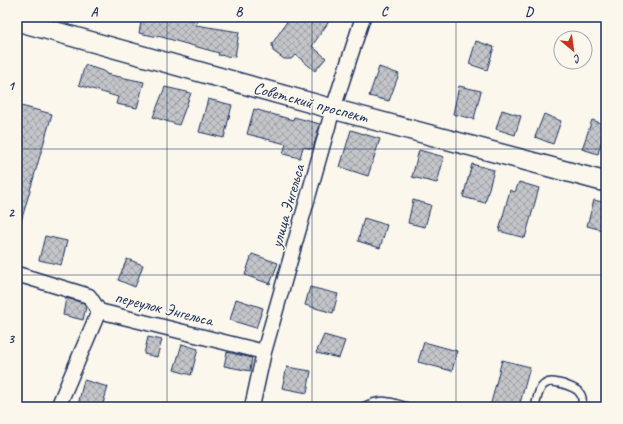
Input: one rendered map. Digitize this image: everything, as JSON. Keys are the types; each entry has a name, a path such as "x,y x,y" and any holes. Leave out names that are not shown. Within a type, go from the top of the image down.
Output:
{"main road":[{"name":"Советский проспект","path":"17,21 333,109 606,182"}],"street":[{"name":"улица Энгельса","path":"252,407 264,352 333,109 363,17"},
{"name":"переулок Энгельса","path":"17,274 89,296 99,311 264,352"},
{"path":"58,407 99,311"}],"lane":[{"path":"535,407 540,389 545,383 552,381 576,388 581,394 583,401 581,407"},
{"path":"363,407 374,402 386,400 407,407"}],"building":[{"path":"142,17 181,17 197,22 196,25 239,32 235,57 218,55 219,53 158,36 139,33"},
{"path":"290,17 332,17 312,46 326,58 315,71 296,55 291,59 284,59 273,51 272,44"},
{"path":"476,41 494,47 487,70 469,64"},
{"path":"85,65 106,72 106,74 144,82 137,108 116,104 118,97 79,85"},
{"path":"379,67 399,74 389,101 369,96"},
{"path":"459,86 481,91 474,119 453,114"},
{"path":"165,87 191,93 179,125 153,117"},
{"path":"208,99 232,105 224,138 199,132"},
{"path":"17,105 52,114 20,225 17,225 17,159 23,139 17,137"},
{"path":"254,109 293,120 294,117 320,124 313,149 303,147 300,158 283,154 286,144 247,134"},
{"path":"502,110 521,116 515,135 496,129"},
{"path":"544,114 561,121 553,144 535,137"},
{"path":"592,120 606,125 598,154 582,149"},
{"path":"351,130 380,139 368,176 340,167"},
{"path":"419,150 444,157 437,183 412,177"},
{"path":"472,164 494,170 485,203 463,197"},
{"path":"519,182 539,188 525,238 499,231 510,190 515,192"},
{"path":"413,200 431,205 425,227 408,223"},
{"path":"594,200 606,203 606,231 587,226"},
{"path":"364,218 387,225 380,248 358,241"},
{"path":"45,236 67,241 61,265 39,260"},
{"path":"252,254 278,263 270,284 245,275"},
{"path":"127,259 143,265 135,287 118,280"},
{"path":"310,287 338,294 333,313 305,305"},
{"path":"66,298 84,303 86,307 83,320 63,315"},
{"path":"236,299 263,308 256,328 230,320"},
{"path":"324,335 345,341 339,358 316,353"},
{"path":"148,337 162,340 157,357 144,354"},
{"path":"424,342 457,351 452,371 418,362"},
{"path":"182,344 198,349 191,375 174,370"},
{"path":"227,352 252,358 250,371 224,366"},
{"path":"502,360 530,367 519,407 490,407"},
{"path":"287,367 311,371 307,393 282,388"},
{"path":"84,380 108,387 102,407 86,407 78,405"}]}
